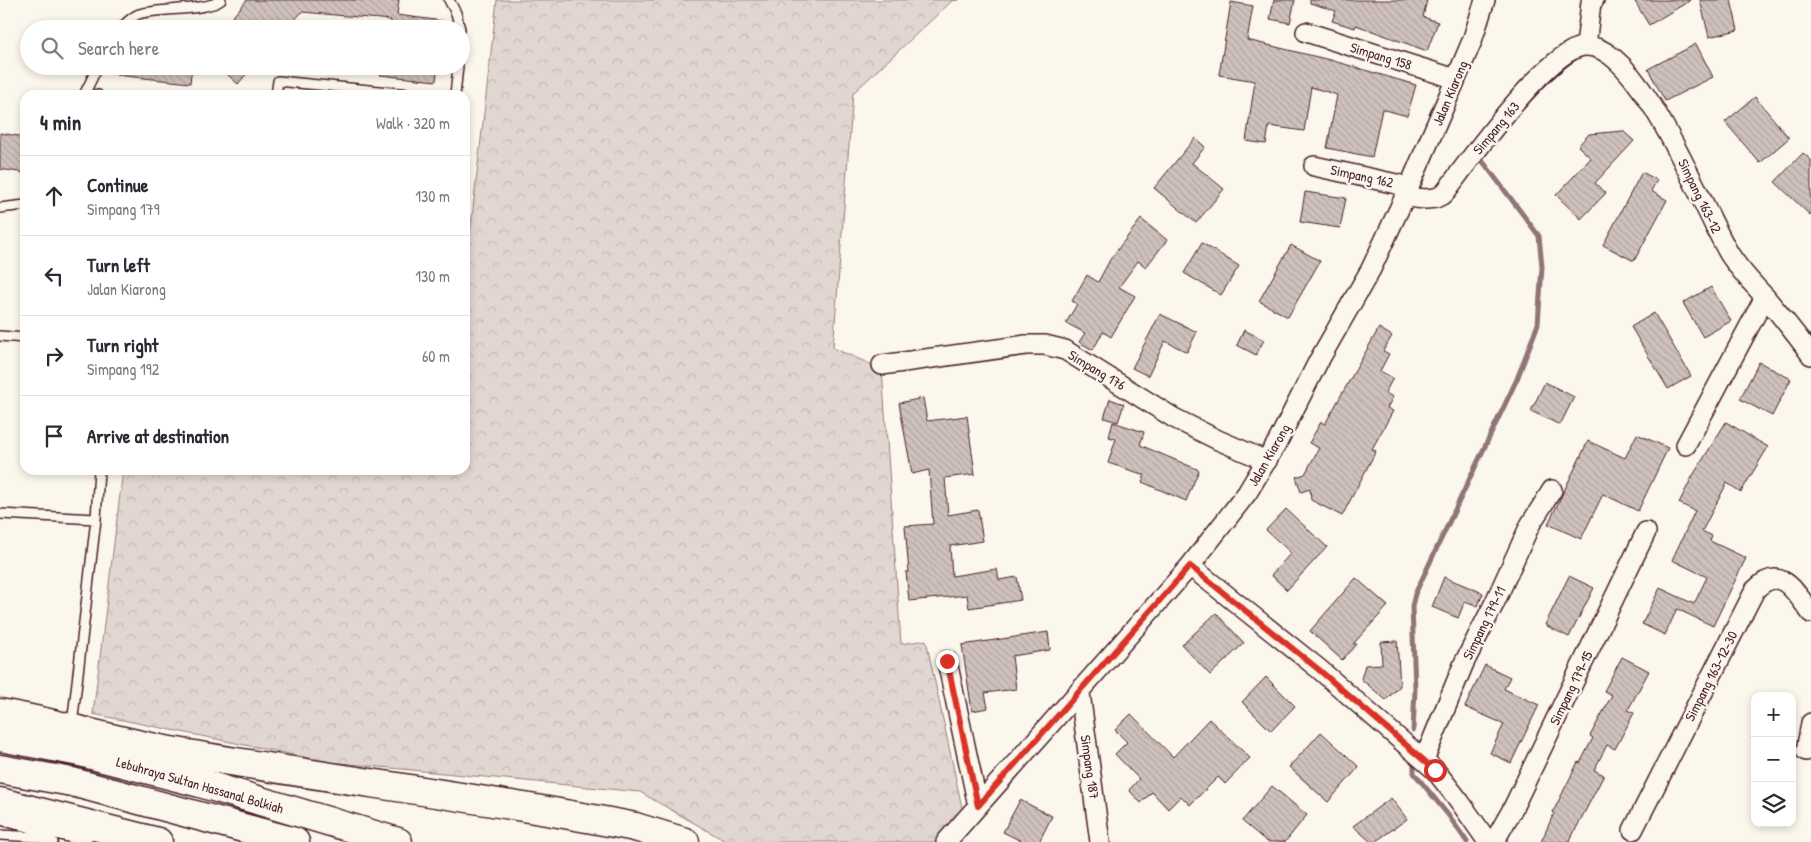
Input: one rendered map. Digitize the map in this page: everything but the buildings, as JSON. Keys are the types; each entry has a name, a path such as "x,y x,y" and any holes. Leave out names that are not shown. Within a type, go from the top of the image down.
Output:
{"main road":[{"path":"0,713 71,727 175,752 481,799 635,834 685,842"},
{"name":"Lebuhraya Sultan Hassanal Bolkiah","path":"0,737 80,752 200,784 398,842"},
{"path":"0,769 72,782 295,842"},
{"path":"0,802 158,842"},
{"path":"233,826 267,842"}],"street":[{"name":"Jalan Kiarong","path":"946,842 1080,693 1190,566 1247,493 1267,461 1318,362 1371,269 1456,79 1472,40 1485,0"},
{"path":"1586,46 1591,2 1594,0"},
{"name":"Simpang 158","path":"1306,32 1456,79"},
{"name":"Simpang 163","path":"1407,192 1415,198 1426,199 1436,198 1444,194 1499,120 1558,59 1572,49 1586,46"},
{"name":"Simpang 163-12","path":"1586,46 1602,48 1616,60 1643,93 1671,137 1729,254 1745,277 1765,297 1811,355"},
{"name":"Simpang 162","path":"1314,166 1401,185 1407,192"},
{"path":"1686,445 1765,297"},
{"name":"Simpang 176","path":"882,365 1026,345 1045,345 1065,350 1174,418 1218,440 1267,461"},
{"name":"Simpang 179-11","path":"1424,760 1464,663 1494,604 1530,525 1552,490"},
{"name":"Simpang 179-15","path":"1494,842 1512,810 1646,532"},
{"path":"1190,566 1326,675 1435,770 1488,842"},
{"name":"Simpang 163-12-30","path":"1634,830 1755,590 1763,581 1773,577 1783,580 1811,613"},
{"path":"947,661 978,806"},
{"name":"Simpang 187","path":"1080,693 1100,842"},
{"path":"1806,751 1811,723"}],"lane":[{"path":"130,20 136,15 157,10 198,7 218,3 221,0"},
{"path":"449,0 458,20"},
{"path":"86,90 94,75"},
{"path":"456,90 457,75"},
{"path":"277,90 278,81 369,90"},
{"path":"0,208 20,206"},
{"path":"0,336 20,338"},
{"path":"71,727 96,519 99,475"},
{"path":"0,514 96,519"},
{"path":"0,820 87,842"},
{"path":"0,835 37,837 53,842"}],"green space":[{"path":"497,0 958,0 952,1 853,93 833,348 882,369 901,644 926,640 964,817 938,842 727,842 640,792 329,762 93,714 122,475 470,475 470,235"}],"waterway":[{"path":"1413,730 1415,690 1412,606 1415,594 1517,379 1538,324 1542,267 1539,236 1481,159"},
{"path":"1414,761 1414,773 1449,816 1467,842"}],"route":[{"path":"947,661 978,806 1080,693 1190,566 1318,669 1435,770"}]}
